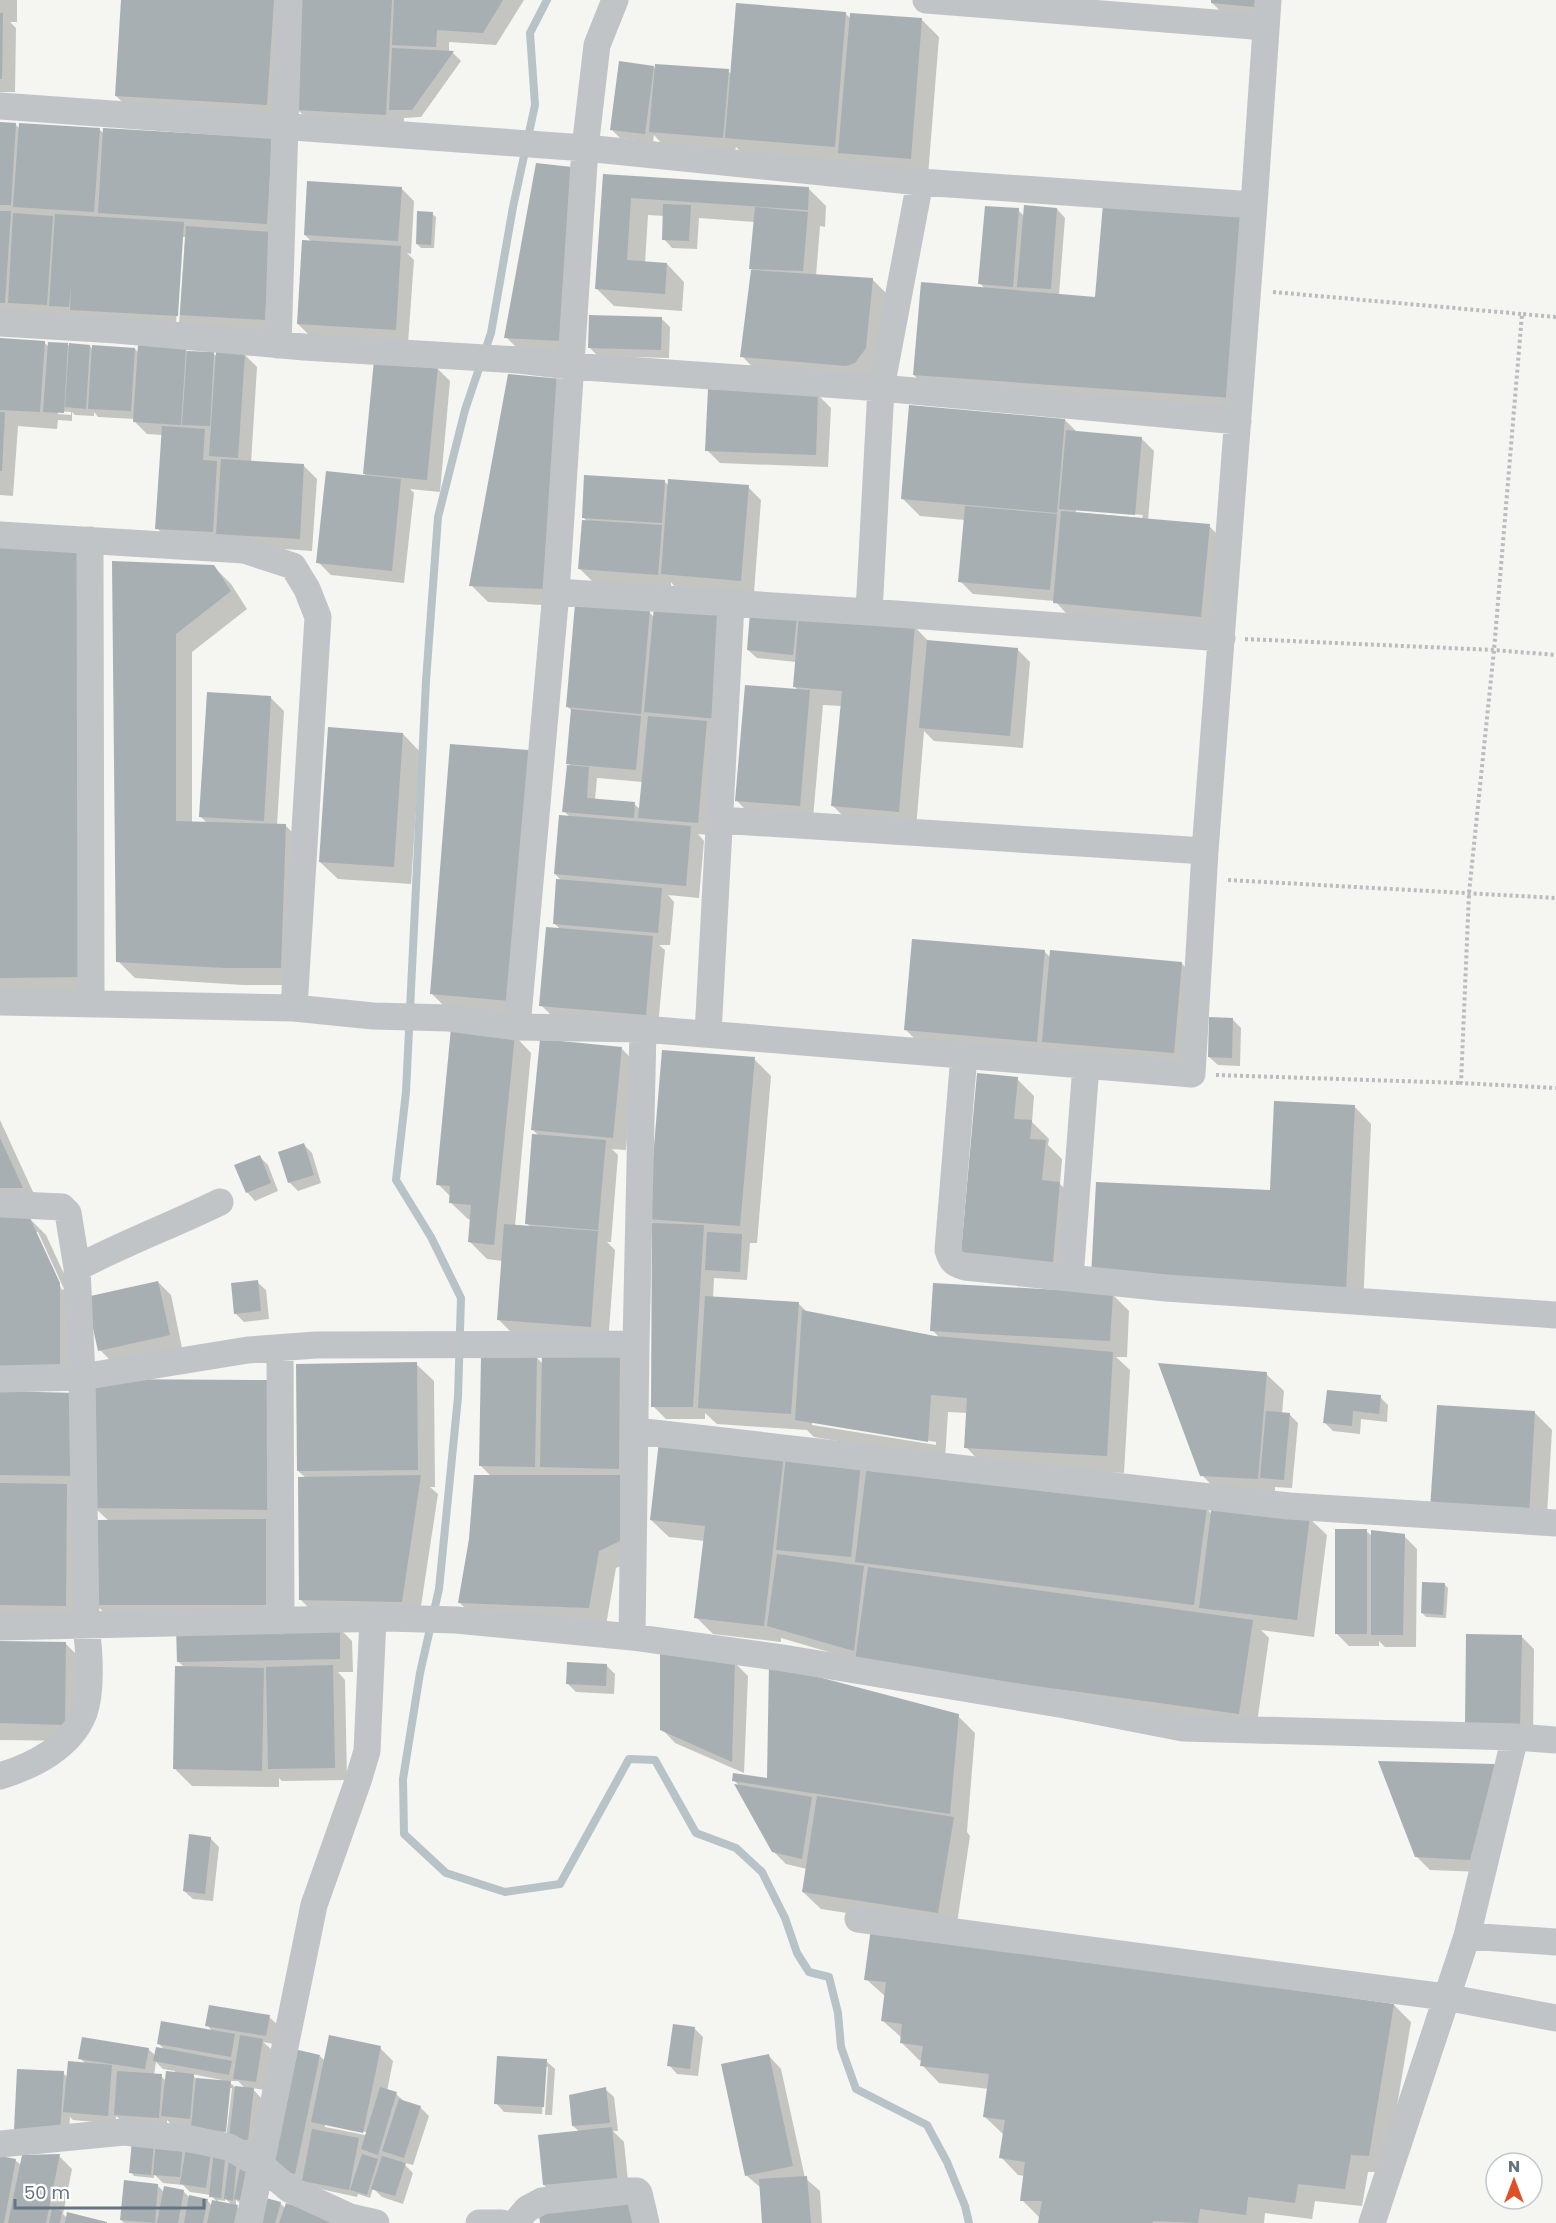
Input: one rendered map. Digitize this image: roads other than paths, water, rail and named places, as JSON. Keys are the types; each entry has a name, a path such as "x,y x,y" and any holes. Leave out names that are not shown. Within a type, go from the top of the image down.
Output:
{"street":[{"path":"278,345 289,0"},
{"path":"517,1027 556,592 585,148 597,45 615,0"},
{"path":"926,0 1018,4 1266,27"},
{"path":"0,1002 294,1008 373,1016 449,1018 517,1027 643,1029 1192,1074 1203,879 1268,0"},
{"path":"0,106 585,148 920,182 1254,205"},
{"path":"869,612 881,388 920,182"},
{"path":"0,323 881,388 1238,421"},
{"path":"0,535 244,550 293,566 308,589 318,617 294,1008"},
{"path":"90,540 91,1004"},
{"path":"556,592 1222,638"},
{"path":"708,1034 731,604"},
{"path":"719,820 1205,851"},
{"path":"632,1637 643,1029"},
{"path":"964,1055 948,1250 951,1259 965,1268 1177,1289 1556,1315"},
{"path":"1070,1278 1086,1065"},
{"path":"77,1268 105,1253 175,1224 220,1202"},
{"path":"0,1204 62,1207 68,1213 77,1268 82,1377 86,1625 89,1650 84,1713 72,1735 47,1755 18,1771 0,1776"},
{"path":"0,1379 82,1377 248,1350 279,1348 434,1343 636,1344"},
{"path":"279,1348 281,1620"},
{"path":"636,1431 1289,1506 1556,1523"},
{"path":"249,2223 314,1905 367,1751 380,1618"},
{"path":"0,1627 380,1618 456,1620 632,1637 783,1658 1065,1705 1183,1728 1556,1740"},
{"path":"1372,2223 1445,1996 1467,1936 1515,1737"},
{"path":"858,1919 1445,1996 1556,2018"},
{"path":"1467,1936 1556,1942"},
{"path":"0,2144 124,2132 190,2139 229,2147 262,2166 289,2188 351,2217 376,2223"},
{"path":"515,2223 527,2209 542,2201 628,2191 639,2193 646,2223"},
{"path":"480,2223 502,2223"}],"waterway":[{"path":"547,0 530,33 535,105 513,207 491,333 465,410 438,517 426,681 406,1092 396,1180 431,1237 461,1298 458,1397 439,1589 420,1673 403,1779 404,1834 446,1873 505,1892 560,1884 629,1759 655,1760 696,1833 736,1848 762,1872 785,1918 797,1953 809,1972 829,1977 838,2013 841,2047 856,2089 927,2125 947,2162 965,2206 969,2223"}]}
